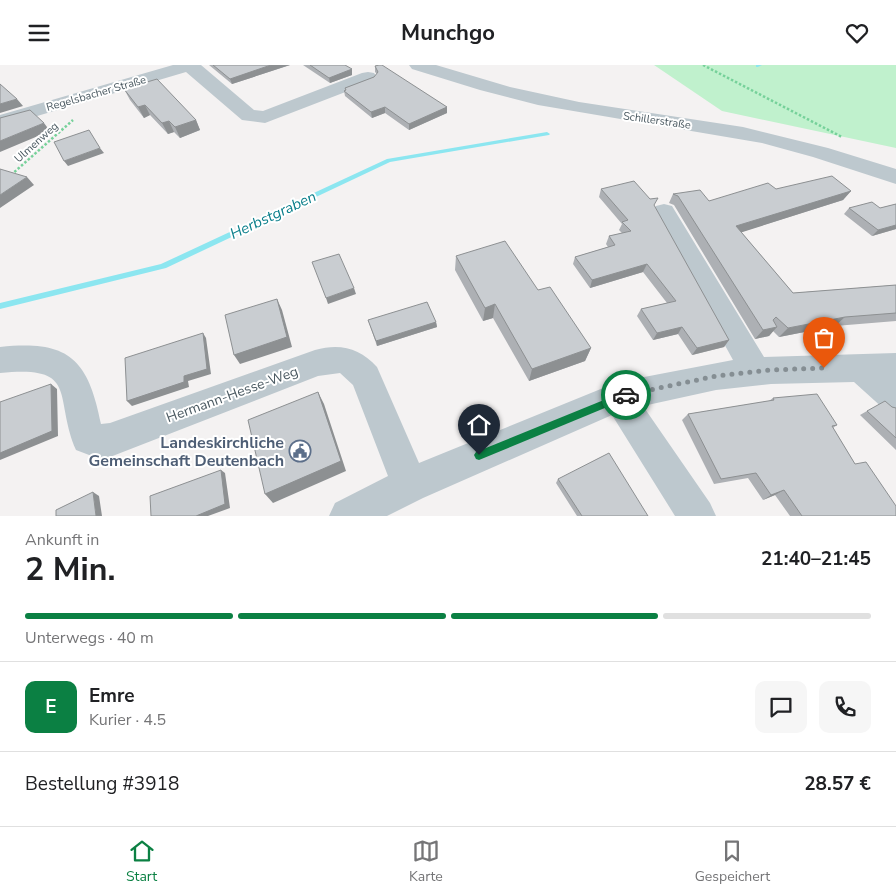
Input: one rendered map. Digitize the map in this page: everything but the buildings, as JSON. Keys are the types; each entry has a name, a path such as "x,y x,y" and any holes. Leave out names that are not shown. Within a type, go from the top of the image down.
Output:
{"street":[{"name":"Regelsbacher Straße","path":"0,121 190,65"},
{"path":"190,65 249,116 265,117 368,77"},
{"name":"Schillerstraße","path":"418,65 490,87 554,103 614,115 744,133 833,157 896,177"},
{"path":"664,212 756,372"},
{"name":"Hermann-Hesse-Weg","path":"0,360 22,357 46,359 62,368 75,385 88,438 97,441 110,440 315,363 330,359 350,362 357,365 366,377 410,485"},
{"path":"860,367 896,399"},
{"path":"348,516 410,485 618,397 716,376 756,372 896,367"},
{"path":"618,397 697,516"}],"path":[{"path":"703,65 832,133 851,140"},
{"name":"Ulmenweg","path":"6,178 13,174 51,138 91,107 102,92"}],"green space":[{"path":"654,65 896,65 896,148 722,111"}],"waterway":[{"name":"Herbstgraben","path":"0,306 163,266 389,160 547,134"}],"way so far":[{"path":"626,395 716,376 770,370 824,368"}],"place":[{"name":"Landeskirchliche Gemeinschaft Deutenbach","path":"300,451"}],"route":[{"path":"479,455 626,395"}]}
